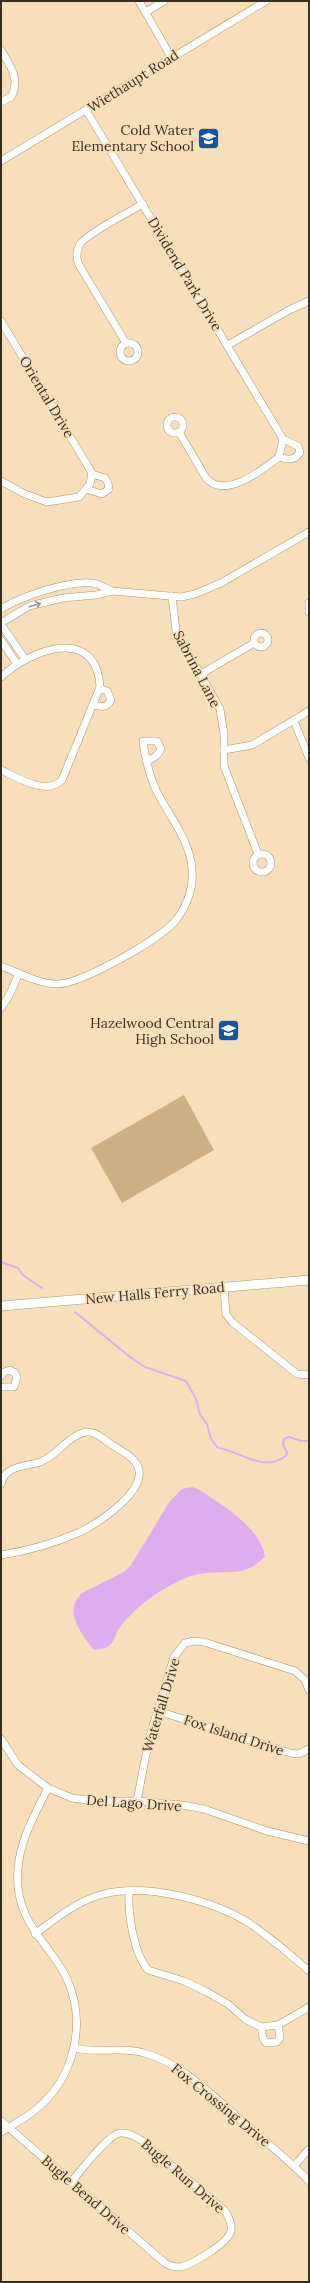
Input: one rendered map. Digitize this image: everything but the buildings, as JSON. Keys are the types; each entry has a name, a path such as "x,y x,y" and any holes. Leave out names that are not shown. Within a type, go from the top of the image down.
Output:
{"main road":[{"name":"New Halls Ferry Road","path":"1,1306 309,1280"}],"street":[{"path":"139,1 171,56"},
{"path":"146,12 164,1"},
{"name":"Wiethaupt Road","path":"1,161 86,110 171,56 266,1"},
{"path":"1,50 15,74 14,86 10,97 1,102"},
{"name":"Dividend Park Drive","path":"86,110 283,439 293,442 298,446 300,452 297,457 293,459 279,457 236,484 223,487 216,486 206,478 179,432"},
{"path":"126,343 79,265 76,257 78,249 85,239 143,204"},
{"path":"228,345 309,300"},
{"name":"Oriental Drive","path":"1,321 92,474 105,478 108,483 108,489 102,494 88,486"},
{"path":"279,457 283,439"},
{"path":"1,481 25,494 47,502 79,497 88,486 92,474"},
{"path":"25,660 1,623 29,606 45,601 96,595 112,591 189,596 212,587 309,532"},
{"path":"1,609 41,591 70,585 97,584 112,591"},
{"name":"Sabrina Lane","path":"172,596 176,631 220,709 226,776 258,854"},
{"path":"309,603 309,612"},
{"path":"1,640 17,664"},
{"path":"201,674 254,643"},
{"path":"1,677 17,664 60,647 75,650 89,659 95,667 100,680 100,689 94,705 62,780 59,783 46,787 38,786 1,770"},
{"path":"94,705 101,707 106,706 110,700 107,690 100,689"},
{"path":"224,750 252,745 309,711"},
{"path":"294,721 309,758"},
{"path":"1,966 57,984 77,981 165,932 182,911 192,884 192,869 189,851 157,790 146,761 143,741 147,739 157,741 161,749 157,756 146,761"},
{"path":"1,1008 9,996 19,973"},
{"path":"224,1288 226,1314 232,1322 297,1374 309,1375"},
{"path":"1,1376 4,1372 10,1370 15,1373 17,1377 14,1387 2,1386"},
{"path":"1,1484 2,1479 8,1471 52,1456 82,1433 89,1432 98,1434 136,1462 139,1477 132,1494 106,1515 80,1531 30,1549 1,1555"},
{"name":"Waterfall Drive","path":"137,1801 145,1754 158,1711 178,1650 185,1644 194,1641 295,1671 305,1680 309,1690"},
{"name":"Fox Island Drive","path":"158,1711 290,1753 298,1754 309,1749"},
{"name":"Del Lago Drive","path":"1,1740 18,1765 48,1788 72,1798 94,1801 137,1801 204,1809 267,1831 309,1841"},
{"path":"1,2132 34,2112 52,2093 67,2069 74,2048 77,2029 76,2009 70,1989 60,1966 35,1934 24,1911 19,1893 18,1865 20,1851 29,1824 48,1788"},
{"path":"35,1934 86,1900 113,1892 129,1891 184,1898 225,1912 252,1925 309,1971"},
{"path":"129,1891 129,1916 138,1949 148,1970 184,1981 207,1992 228,2004 245,2019 261,2027 278,2025 309,2007"},
{"path":"261,2027 263,2038 266,2043 272,2044 277,2042 280,2038 278,2025"},
{"name":"Fox Crossing Drive","path":"74,2048 93,2051 130,2050 144,2053 168,2062 204,2089 294,2166 309,2181"},
{"name":"Bugle Bend Drive","path":"1,2121 165,2263 172,2266"},
{"name":"Bugle Run Drive","path":"71,2182 108,2140 118,2133 129,2134 144,2142 225,2211 231,2222 231,2232 223,2243 191,2263 172,2266"},
{"path":"294,2166 309,2149"}],"shaded area":[{"path":"184,1095 214,1150 122,1203 91,1148"},
{"path":"192,1487 198,1489 218,1502 238,1517 255,1535 265,1556 250,1568 234,1572 198,1574 185,1578 164,1589 140,1606 130,1616 117,1631 110,1645 102,1649 93,1649 83,1636 76,1621 74,1607 76,1600 82,1593 124,1572 131,1565 170,1501 182,1489"}],"waterway":[{"path":"1,1262 18,1268 23,1275 42,1288"},
{"path":"75,1312 130,1357 145,1367 186,1381 196,1399 200,1415 207,1424 211,1439 218,1448 252,1460 268,1462 277,1461 286,1456 287,1452 283,1445 284,1439 289,1437 301,1441 309,1441"}],"place":[{"name":"Cold Water Elementary School","path":"209,138"},
{"name":"Hazelwood Central High School","path":"229,1031"}]}
